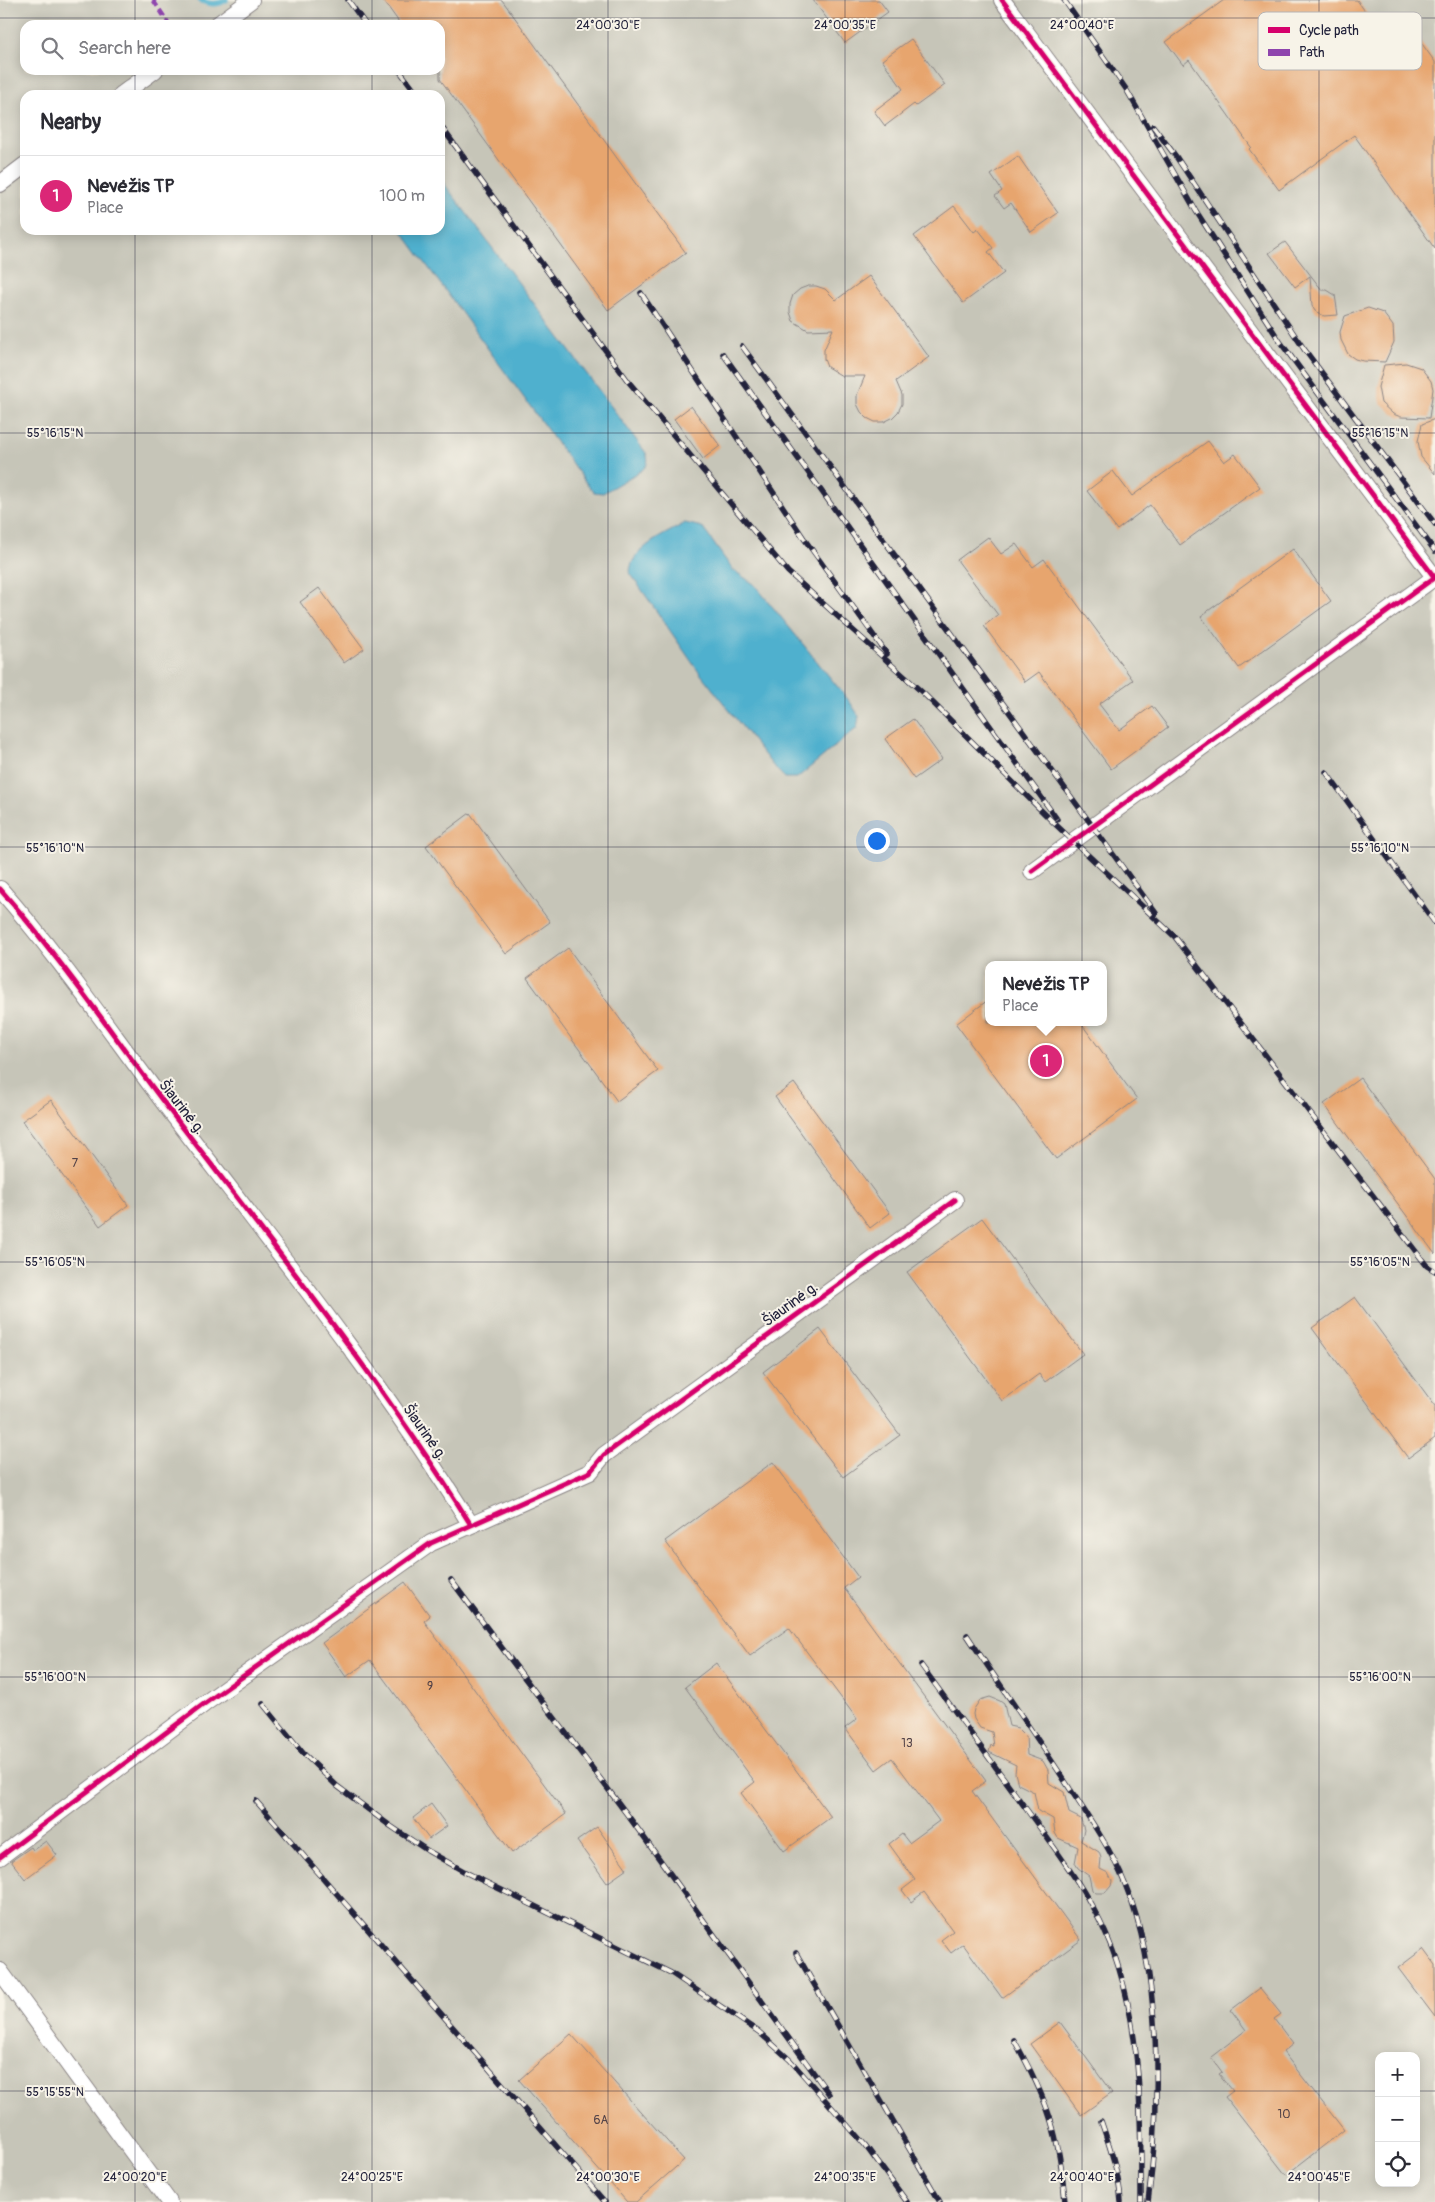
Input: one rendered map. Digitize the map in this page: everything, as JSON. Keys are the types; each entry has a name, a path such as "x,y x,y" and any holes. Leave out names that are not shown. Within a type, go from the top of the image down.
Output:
{"street":[{"path":"224,20 251,0"},
{"path":"1002,0 1435,578 1032,871"},
{"path":"128,90 148,75"},
{"path":"0,184 20,169"},
{"name":"Šiaurinė g.","path":"0,888 89,999 123,1049 300,1280 430,1460 471,1525 590,1472 604,1454 955,1200"},
{"path":"0,1857 204,1704 431,1543 471,1525"},
{"path":"0,1971 169,2202"}],"shaded area":[{"path":"0,0 1435,0 1435,2202 0,2202"}],"water":[{"path":"445,185 646,453 647,463 642,470 603,493 594,492 405,235 445,235"},
{"path":"685,523 702,527 733,570 754,584 850,702 859,716 857,728 797,778 785,778 774,767 696,668 630,573 636,556 643,549"}],"building":[{"path":"383,0 502,0 686,253 608,310 440,79 440,75 445,75 445,20 397,20"},
{"path":"813,0 879,0 888,12 845,43"},
{"path":"1224,0 1357,0 1366,12 1258,12 1258,70 1422,70 1422,44 1435,62 1435,249 1354,135 1279,190 1189,60 1183,65 1166,42"},
{"path":"911,39 945,85 916,106 914,104 885,126 874,111 903,89 882,60"},
{"path":"1018,156 1058,213 1031,232 1011,203 1004,208 995,196 1002,191 991,175"},
{"path":"954,206 974,232 978,229 993,248 988,252 1004,273 963,303 914,236"},
{"path":"1285,242 1322,290 1327,290 1335,295 1338,315 1324,316 1315,311 1312,306 1310,276 1295,287 1269,253"},
{"path":"869,276 929,357 896,381 902,395 902,404 892,418 884,422 875,422 867,418 857,404 857,395 865,376 842,376 827,367 824,359 824,350 833,329 808,330 793,321 790,312 793,295 800,289 816,286 825,289 836,300"},
{"path":"1368,308 1383,313 1393,326 1394,342 1385,362 1355,359 1348,354 1341,340 1340,332 1345,316"},
{"path":"1406,363 1421,368 1431,381 1433,389 1429,418 1401,417 1393,414 1381,403 1378,387 1384,365"},
{"path":"691,406 720,446 703,459 674,419"},
{"path":"1435,419 1435,474 1421,457 1418,441 1422,424"},
{"path":"1208,441 1224,462 1235,454 1260,487 1180,545 1150,505 1117,530 1087,491 1113,471 1132,496"},
{"path":"988,537 1001,554 1016,544 1033,567 1044,559 1133,680 1099,704 1119,730 1152,706 1168,727 1111,769 1039,672 1025,682 984,626 998,615 957,560"},
{"path":"1293,549 1331,601 1239,668 1201,616"},
{"path":"319,588 364,649 344,663 300,602"},
{"path":"913,719 942,759 914,779 885,739"},
{"path":"470,813 550,922 506,954 426,846"},
{"path":"568,948 658,1071 617,1101 527,978"},
{"path":"985,1002 985,1026 1083,1026 1137,1099 1056,1159 956,1024"},
{"path":"1360,1078 1435,1179 1435,1254 1324,1104"},
{"path":"794,1083 890,1213 870,1228 775,1097"},
{"path":"51,1100 128,1205 100,1226 22,1121"},
{"path":"982,1218 1083,1354 1045,1382 1039,1374 1002,1401 907,1272"},
{"path":"1355,1297 1435,1406 1435,1438 1408,1458 1312,1328"},
{"path":"820,1329 900,1435 843,1477 763,1372"},
{"path":"773,1462 858,1577 844,1588 986,1781 972,1791 1081,1940 1002,1998 963,1944 951,1953 941,1940 953,1931 924,1892 911,1902 902,1890 915,1880 889,1844 902,1834 909,1843 939,1821 892,1758 876,1770 845,1728 857,1719 789,1628 750,1656 665,1541"},
{"path":"405,1582 430,1616 424,1621 566,1814 512,1853 370,1660 346,1677 322,1643"},
{"path":"716,1663 831,1817 784,1851 741,1793 755,1782 685,1687"},
{"path":"990,1697 1004,1704 1009,1726 1018,1728 1026,1736 1027,1755 1043,1761 1048,1770 1049,1783 1064,1792 1069,1813 1081,1819 1084,1830 1081,1841 1099,1852 1101,1858 1100,1869 1108,1873 1112,1881 1111,1886 1105,1893 1096,1893 1092,1890 1089,1876 1078,1868 1075,1863 1078,1847 1058,1838 1055,1833 1053,1819 1038,1811 1034,1792 1018,1784 1015,1773 1016,1765 989,1752 991,1745 994,1746 992,1732 980,1728 973,1714 980,1700"},
{"path":"431,1804 447,1826 429,1839 413,1818"},
{"path":"597,1827 627,1869 607,1883 577,1841"},
{"path":"46,1841 57,1855 25,1879 11,1861 31,1847 33,1850"},
{"path":"1423,1949 1435,1965 1435,2017 1398,1968"},
{"path":"1260,1988 1281,2014 1274,2019 1293,2044 1283,2052 1344,2130 1286,2175 1225,2097 1233,2091 1219,2074 1222,2072 1211,2057 1246,2030 1231,2010"},
{"path":"1060,2022 1112,2093 1081,2115 1030,2044"},
{"path":"571,2034 684,2160 636,2202 627,2202 519,2080"}],"waterway":[{"path":"200,0 213,4 226,0"}],"railway":[{"path":"348,0 362,20"},
{"path":"1064,0 1126,89 1196,211 1281,343 1435,551"},
{"path":"403,75 414,90"},
{"path":"1153,126 1177,158 1304,349 1435,524"},
{"path":"445,132 628,381 788,572 923,693 1054,823 1175,937 1427,1266 1435,1271"},
{"path":"641,293 805,540 887,654"},
{"path":"742,346 1156,913"},
{"path":"723,354 1057,819"},
{"path":"1326,772 1435,923"},
{"path":"451,1580 632,1821 829,2094"},
{"path":"967,1635 1100,1835 1120,1872 1137,1919 1146,1958 1152,1999 1155,2041 1155,2125 1148,2202"},
{"path":"921,1665 1066,1864 1102,1925 1119,1969 1127,1997 1132,2026 1139,2084 1141,2202"},
{"path":"263,1704 303,1753 337,1786 389,1825 428,1851 467,1873 671,1973 759,2032 790,2060 865,2145 907,2202"},
{"path":"256,1801 605,2202"},
{"path":"796,1953 940,2202"},
{"path":"1014,2040 1035,2080 1050,2118 1060,2157 1065,2202"},
{"path":"1101,2121 1116,2170 1121,2202"}],"marked path":[{"path":"153,0 167,20"}],"cycle path":[{"path":"1002,0 1435,578"},
{"path":"1032,871 1435,577"},
{"path":"0,889 67,972 365,1368 471,1525"},
{"path":"0,1857 204,1704 431,1543 590,1472 604,1455 955,1200"}],"place":[{"name":"Nevėžis TP","path":"1046,1061"}]}
